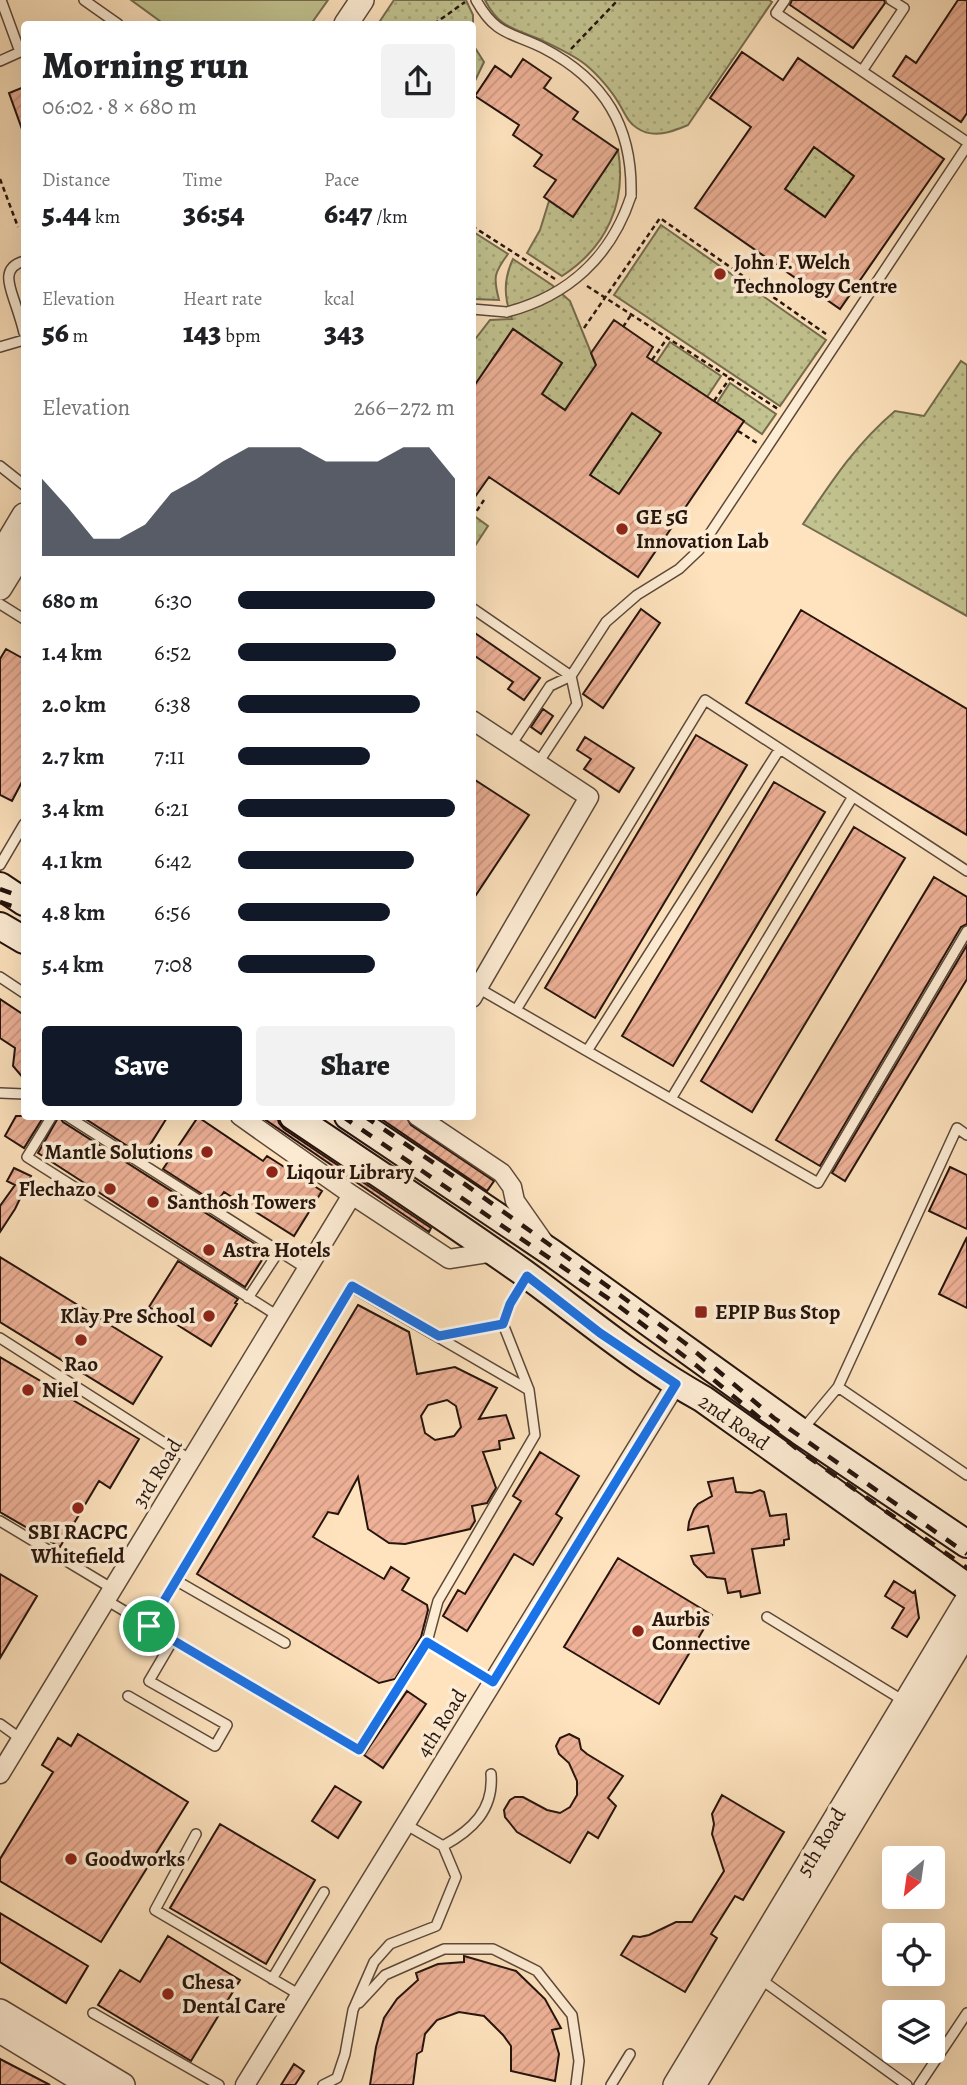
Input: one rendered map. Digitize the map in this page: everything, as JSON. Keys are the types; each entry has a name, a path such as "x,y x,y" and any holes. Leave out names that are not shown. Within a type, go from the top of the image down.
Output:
{"main road":[{"path":"0,886 21,900"},
{"path":"0,926 21,938"},
{"name":"2nd Road","path":"299,1120 494,1252 600,1333 703,1399 967,1587"},
{"name":"2nd Road","path":"354,1120 552,1253 801,1432 967,1544"}],"street":[{"path":"348,21 362,0"},
{"path":"0,555 21,520"},
{"path":"0,588 21,554"},
{"path":"476,723 589,797 476,991"},
{"path":"246,1120 449,1259 494,1252"},
{"path":"423,1120 502,1173 512,1187 515,1201 552,1253"},
{"name":"3rd Road","path":"0,1774 5,1754 21,1739 352,1195"},
{"name":"4th Road","path":"245,2085 676,1384"},
{"name":"5th Road","path":"694,2085 736,1999 759,1978 785,1918 906,1702 967,1600"},
{"name":"5th Road","path":"675,2085 736,1999 967,1632"},
{"path":"0,2011 122,2085"},
{"path":"0,2031 88,2085"}],"lane":[{"path":"0,61 20,52 1,0"},
{"path":"84,0 114,21"},
{"path":"475,0 499,28 562,59 586,78 612,108 628,148 631,196 619,227 590,267 576,280 543,300 506,313 476,309"},
{"path":"510,745 550,686 571,676 606,622 638,595 679,569 699,550 967,144 776,13 785,0"},
{"path":"862,71 904,8 891,0"},
{"path":"21,262 15,263 8,270 7,282 21,324"},
{"path":"0,347 21,341"},
{"path":"0,466 21,483"},
{"path":"0,604 21,617"},
{"path":"476,611 571,676 576,704 538,763"},
{"path":"516,1010 705,700 967,871"},
{"path":"587,1051 779,750"},
{"path":"671,1099 852,798"},
{"path":"0,865 21,829"},
{"path":"476,993 516,1010 818,1183 967,931"},
{"path":"0,977 21,991"},
{"path":"0,1093 21,1094"},
{"path":"50,1120 27,1157 278,1317"},
{"path":"73,1120 307,1269"},
{"path":"801,1432 838,1387 957,1128 967,1135"},
{"path":"508,1209 532,1225"},
{"path":"248,1298 260,1272 279,1251"},
{"path":"0,1521 109,1594 149,1626 359,1750 427,1642 438,1601 535,1435 529,1390 503,1324 510,1304 527,1276"},
{"path":"149,1626 352,1286 529,1390"},
{"path":"439,1336 503,1324"},
{"path":"0,1338 191,1460"},
{"path":"838,1387 967,1475"},
{"path":"177,1581 285,1643"},
{"path":"767,1617 906,1702"},
{"path":"128,1696 215,1746 227,1726 149,1681 173,1640"},
{"path":"427,1642 493,1682"},
{"path":"0,1724 21,1739"},
{"path":"443,1846 464,1835 484,1812 492,1790 491,1774"},
{"path":"323,2085 337,2078 345,2054 353,2010 374,1962 390,1944 436,1926 456,1877 443,1846 405,1824"},
{"path":"197,1834 155,1910 300,1995"},
{"path":"272,1979 324,1892"},
{"path":"353,2010 385,1975 432,1954 444,1949 493,1949 537,1971 572,2015 579,2062 576,2085"},
{"path":"759,1978 908,2085"},
{"path":"93,2013 219,2085"},
{"path":"919,2085 967,2013"},
{"path":"611,2085 630,2054"},
{"path":"886,2071 886,2085"}],"path":[{"path":"437,21 468,0"},
{"path":"562,59 618,0"},
{"path":"0,179 18,228"},
{"path":"584,328 660,218 837,341"},
{"path":"476,229 565,285"},
{"path":"577,293 588,285 788,416"},
{"path":"624,327 632,314"},
{"path":"652,360 668,337"},
{"path":"713,401 730,378"},
{"path":"738,431 766,449"},
{"path":"476,512 484,500"}],"green space":[{"path":"131,0 328,0 313,21 160,21"},
{"path":"394,0 466,0 473,15 473,21 380,21"},
{"path":"485,0 772,2 688,125 656,134 634,126 608,87 586,65 539,39 508,26 496,16"},
{"path":"476,49 484,62 476,79"},
{"path":"814,147 854,176 825,217 785,189"},
{"path":"618,150 619,188 610,222 591,251 562,276 527,253 540,230 549,201 573,216"},
{"path":"661,225 826,340 780,406 614,295"},
{"path":"476,234 508,254 496,276 499,300 476,299"},
{"path":"513,259 552,285 570,301 596,365 565,410 542,394 562,363 513,329 476,384 476,338 490,320 512,319 507,304 508,274"},
{"path":"670,342 721,376 707,397 656,363"},
{"path":"961,361 967,365 967,616 803,524 834,478 868,437 895,411 924,416"},
{"path":"730,383 776,414 762,434 717,403"},
{"path":"632,413 661,433 619,494 590,475"},
{"path":"476,517 488,526 476,544"}],"building":[{"path":"792,0 884,0 885,3 853,48 790,5"},
{"path":"958,0 967,0 967,113 961,122 893,76 906,56 916,63"},
{"path":"742,52 783,80 798,58 944,159 840,309 695,208 751,127 710,98","holes":["814,147 854,176 825,217 785,189"]},
{"path":"523,59 551,78 544,88 578,112 573,119 618,150 573,217 544,197 556,180 534,166 542,155 513,135 519,125 476,97 495,66 511,77"},
{"path":"21,88 21,126 9,93"},
{"path":"614,320 653,347 647,357 744,421 638,577 489,477 476,495 476,383 513,329 562,363 542,394 565,410 596,365 591,353","holes":["632,413 661,433 619,494 590,475"]},
{"path":"641,609 660,623 603,708 583,694"},
{"path":"801,610 967,709 967,835 746,703"},
{"path":"476,634 540,678 524,700 508,689 513,682 476,657"},
{"path":"6,649 21,657 21,784 12,801 0,795 0,659"},
{"path":"543,709 553,716 541,734 531,727"},
{"path":"696,735 747,765 595,1018 545,988"},
{"path":"585,737 634,768 619,792 584,769 591,759 577,750"},
{"path":"476,781 529,815 476,895"},
{"path":"774,782 825,812 673,1066 622,1036"},
{"path":"854,827 905,858 752,1112 701,1081"},
{"path":"934,877 967,897 967,924 961,927 820,1166 776,1140"},
{"path":"967,945 967,979 845,1181 832,1173"},
{"path":"0,999 21,1013 21,1075 13,1066 15,1048 0,1038"},
{"path":"16,1116 21,1116 21,1120 42,1120 24,1148 5,1136"},
{"name":"Santhosh Towers","path":"57,1120 62,1120 267,1252 245,1287 38,1153"},
{"path":"87,1120 166,1120 143,1156"},
{"path":"196,1120 202,1120 263,1161 267,1156 322,1191 294,1236 224,1192 216,1203 163,1169"},
{"path":"266,1120 278,1120 284,1129 431,1228 429,1232"},
{"path":"383,1120 408,1120 411,1125 494,1181 487,1191"},
{"path":"950,1167 967,1175 967,1229 929,1211"},
{"path":"14,1168 31,1176 0,1232 0,1206 15,1185 7,1181"},
{"path":"967,1237 967,1308 939,1294"},
{"name":"Rao","path":"0,1257 162,1357 133,1404 0,1322"},
{"path":"178,1261 238,1299 211,1346 149,1307"},
{"path":"358,1305 409,1332 417,1374 455,1367 497,1388 479,1419 506,1415 514,1438 499,1441 500,1449 483,1452 496,1488 487,1503 472,1506 475,1521 470,1529 405,1544 389,1543 368,1529 358,1477 338,1514 328,1512 313,1537 384,1579 391,1567 409,1578 402,1590 427,1605 421,1637 395,1679 379,1683 197,1574","holes":["447,1400 456,1406 461,1427 454,1436 435,1440 425,1433 421,1416 428,1405"]},
{"path":"0,1357 139,1439 110,1488 99,1481 60,1547 0,1512"},
{"path":"540,1452 579,1476 556,1514 562,1518 533,1565 514,1554 467,1631 443,1616 458,1590 465,1594 521,1501 513,1496"},
{"path":"733,1478 736,1492 764,1492 770,1516 786,1514 789,1539 784,1540 784,1545 752,1549 760,1593 741,1597 740,1591 728,1593 725,1579 707,1577 694,1564 691,1556 714,1553 708,1526 688,1530 694,1509 712,1496 708,1482"},
{"name":"Aurbis Connective","path":"618,1558 712,1615 659,1704 564,1647"},
{"path":"0,1574 37,1596 0,1658"},
{"path":"894,1581 913,1593 915,1591 919,1618 907,1637 892,1628 904,1608 885,1596"},
{"path":"407,1691 426,1704 383,1768 364,1755"},
{"path":"78,1734 188,1802 101,1942 0,1881 0,1859 53,1772 42,1765 58,1738 71,1746"},
{"path":"569,1734 579,1739 581,1749 587,1754 623,1776 608,1798 616,1806 598,1838 588,1832 570,1863 517,1832 505,1817 504,1810 515,1797 523,1797 547,1810 560,1813 570,1807 577,1795 577,1781 569,1763 559,1754 556,1746 560,1738"},
{"path":"335,1786 361,1802 338,1838 312,1821"},
{"path":"722,1795 784,1832 743,1900 735,1896 711,1934 717,1938 685,1992 621,1955 633,1936 649,1935 676,1922 692,1922 724,1871 712,1834 712,1814"},
{"path":"220,1824 315,1880 266,1964 170,1908"},
{"path":"0,1913 88,1966 66,2003 0,1962"},
{"name":"Chesa Dental Care","path":"168,1936 240,1980 191,2061 98,2005 120,1970 140,1982"},
{"path":"464,1956 516,1971 545,1999 561,2028 552,2030 559,2054 555,2081 511,2071 511,2046 503,2035 484,2016 459,2012 437,2020 425,2034 422,2051 417,2054 413,2085 370,2085 384,2018 397,1999 418,1980 416,1973 438,1964 464,1962"},
{"path":"0,2059 50,2085 0,2085"},
{"path":"294,2064 304,2071 295,2085 281,2085"}],"railway":[{"path":"0,889 21,897"},
{"path":"0,902 21,909"},
{"path":"348,1120 612,1301 697,1366 797,1449 967,1568"},
{"path":"370,1120 617,1293 685,1343 774,1418 967,1554"}],"place":[{"name":"John F. Welch Technology Centre","path":"720,274"},
{"name":"GE 5G Innovation Lab","path":"622,529"},
{"name":"Mantle Solutions","path":"207,1152"},
{"name":"Liqour Library","path":"272,1172"},
{"name":"Flechazo","path":"110,1189"},
{"name":"Santhosh Towers","path":"153,1202"},
{"name":"Astra Hotels","path":"209,1250"},
{"name":"EPIP Bus Stop","path":"701,1312"},
{"name":"Klay Pre School","path":"209,1316"},
{"name":"Rao","path":"81,1340"},
{"name":"Niel","path":"28,1390"},
{"name":"SBI RACPC Whitefield","path":"78,1508"},
{"name":"Aurbis Connective","path":"638,1631"},
{"name":"Goodworks","path":"71,1859"},
{"name":"Chesa Dental Care","path":"168,1994"}],"route":[{"path":"527,1276 600,1333 676,1384 493,1682 427,1642 359,1750 149,1626 352,1286 439,1336 503,1324 510,1304 527,1276"}]}
